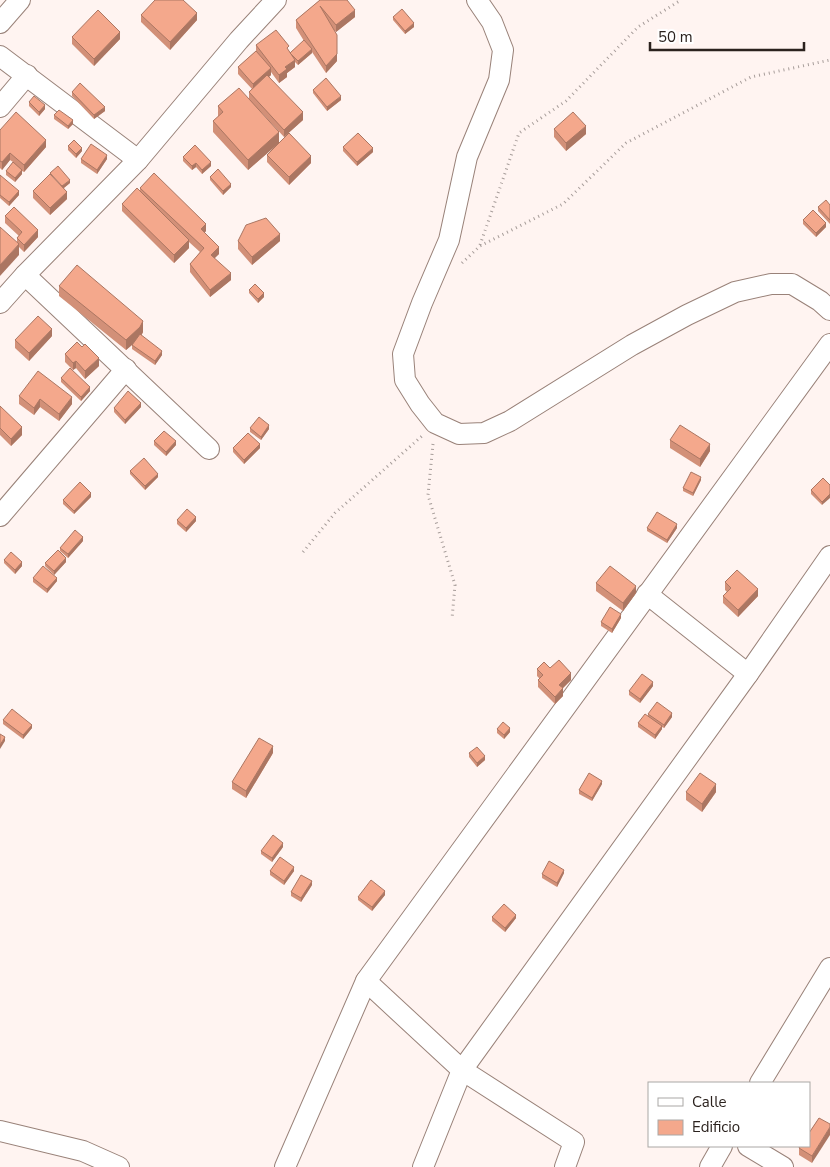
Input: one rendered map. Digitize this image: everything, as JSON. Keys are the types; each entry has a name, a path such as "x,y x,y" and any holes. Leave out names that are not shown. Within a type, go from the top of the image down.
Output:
{"street":[{"path":"0,22 20,0"},
{"path":"0,303 138,160 239,40 276,0"},
{"path":"477,0 492,22 503,50 499,80 467,157 449,240 403,354 405,380 435,424 459,434 484,433 510,421 632,345 735,292 770,284 792,284 820,301 830,310"},
{"path":"0,56 138,160"},
{"path":"0,107 27,75"},
{"path":"25,275 209,449"},
{"path":"285,1167 366,981 830,344"},
{"path":"0,516 126,370"},
{"path":"423,1167 462,1070 748,674 830,556"},
{"path":"648,594 748,674"},
{"path":"761,1082 830,968"},
{"path":"366,981 462,1070 574,1142 565,1167"},
{"path":"0,1131 83,1151 119,1167"},
{"path":"710,1167 721,1147"},
{"path":"750,1147 783,1167"}],"path":[{"path":"480,246 519,133 566,100 638,27 681,0"},
{"path":"460,265 480,246 563,204 626,143 751,77 830,60"},
{"path":"303,552 335,513 435,424"},
{"path":"435,424 428,495 455,585 452,619"}],"building":[{"path":"155,0 183,0 197,13 170,42 141,15"},
{"path":"320,0 347,0 355,10 336,25 320,6 337,35 337,54 326,66 296,20"},
{"path":"402,9 414,23 405,31 393,17"},
{"path":"98,10 120,32 94,59 72,37"},
{"path":"276,30 289,46 287,48 295,60 285,67 287,69 279,75 256,45"},
{"path":"304,40 312,49 298,61 290,53"},
{"path":"256,51 271,68 253,84 238,67"},
{"path":"267,75 303,112 284,130 249,92"},
{"path":"326,78 341,96 327,107 313,90"},
{"path":"80,83 105,107 94,115 72,92"},
{"path":"239,88 279,132 248,160 213,121 223,112 218,106"},
{"path":"34,96 45,105 39,112 29,102"},
{"path":"59,110 73,120 68,126 54,115"},
{"path":"16,112 46,140 24,165 10,153 2,162 0,161 0,130"},
{"path":"573,112 586,126 566,143 554,129"},
{"path":"289,133 311,156 289,177 267,155"},
{"path":"358,133 373,148 357,162 343,147"},
{"path":"74,140 82,148 76,154 68,146"},
{"path":"91,144 107,155 97,170 81,159"},
{"path":"195,145 211,162 202,170 196,163 192,166 183,157"},
{"path":"13,162 22,170 15,178 6,171"},
{"path":"58,166 70,180 62,186 50,173"},
{"path":"218,169 231,184 223,191 210,177"},
{"path":"154,173 206,224 201,229 219,247 211,255 231,273 210,290 190,264 204,248 140,188"},
{"path":"50,174 67,192 50,208 33,191"},
{"path":"0,175 19,191 9,202 0,195"},
{"path":"137,188 189,240 174,255 122,204"},
{"path":"826,200 830,205 830,220 818,207"},
{"path":"14,207 38,230 24,245 17,238 22,232 5,216"},
{"path":"813,210 826,223 816,233 803,220"},
{"path":"266,218 280,234 252,257 238,241 246,225"},
{"path":"0,227 19,244 0,265"},
{"path":"77,265 143,321 140,327 126,340 59,286"},
{"path":"255,284 264,293 258,299 249,290"},
{"path":"38,316 52,329 29,353 15,340"},
{"path":"140,334 162,351 155,361 132,345"},
{"path":"77,342 82,347 85,344 99,358 85,371 76,361 73,363 65,354"},
{"path":"70,368 90,387 81,397 61,378"},
{"path":"38,371 72,397 59,414 40,399 34,408 19,396"},
{"path":"128,391 141,403 125,420 114,408"},
{"path":"0,406 22,427 11,439 0,428"},
{"path":"259,417 269,425 261,437 250,428"},
{"path":"680,425 710,444 700,459 670,440"},
{"path":"164,431 176,441 166,452 154,441"},
{"path":"248,433 260,444 244,460 233,448"},
{"path":"144,458 158,474 145,486 130,471"},
{"path":"691,472 701,477 693,493 683,488"},
{"path":"823,478 830,485 830,494 822,502 811,490"},
{"path":"80,482 91,493 74,511 63,500"},
{"path":"187,509 196,517 186,528 177,520"},
{"path":"657,512 677,524 667,540 647,528"},
{"path":"75,530 83,537 68,554 60,548"},
{"path":"58,550 66,558 54,571 45,563"},
{"path":"11,552 22,562 15,570 4,560"},
{"path":"43,566 57,578 47,589 33,578"},
{"path":"610,566 636,586 623,603 596,583"},
{"path":"737,570 758,589 738,610 723,596 731,588 725,582"},
{"path":"610,607 621,614 612,629 601,622"},
{"path":"559,660 571,673 559,685 563,688 555,697 538,680 543,675 537,669 544,662 550,668"},
{"path":"642,674 653,682 640,699 629,691"},
{"path":"657,702 672,713 664,725 648,714"},
{"path":"12,709 32,725 23,735 3,720"},
{"path":"645,714 662,726 655,735 638,723"},
{"path":"503,722 510,728 504,735 497,729"},
{"path":"0,734 5,737 0,745"},
{"path":"259,738 273,746 246,791 232,782"},
{"path":"477,747 485,756 477,763 469,753"},
{"path":"589,773 602,781 592,798 579,790"},
{"path":"700,773 716,784 702,804 686,792"},
{"path":"273,835 283,843 272,858 261,851"},
{"path":"280,857 294,867 284,881 270,871"},
{"path":"549,861 564,870 557,883 542,874"},
{"path":"301,875 312,881 301,898 291,892"},
{"path":"371,880 385,891 372,907 358,897"},
{"path":"504,904 516,915 505,928 492,917"},
{"path":"819,1118 830,1124 812,1156 799,1148 810,1147 810,1132"}]}
